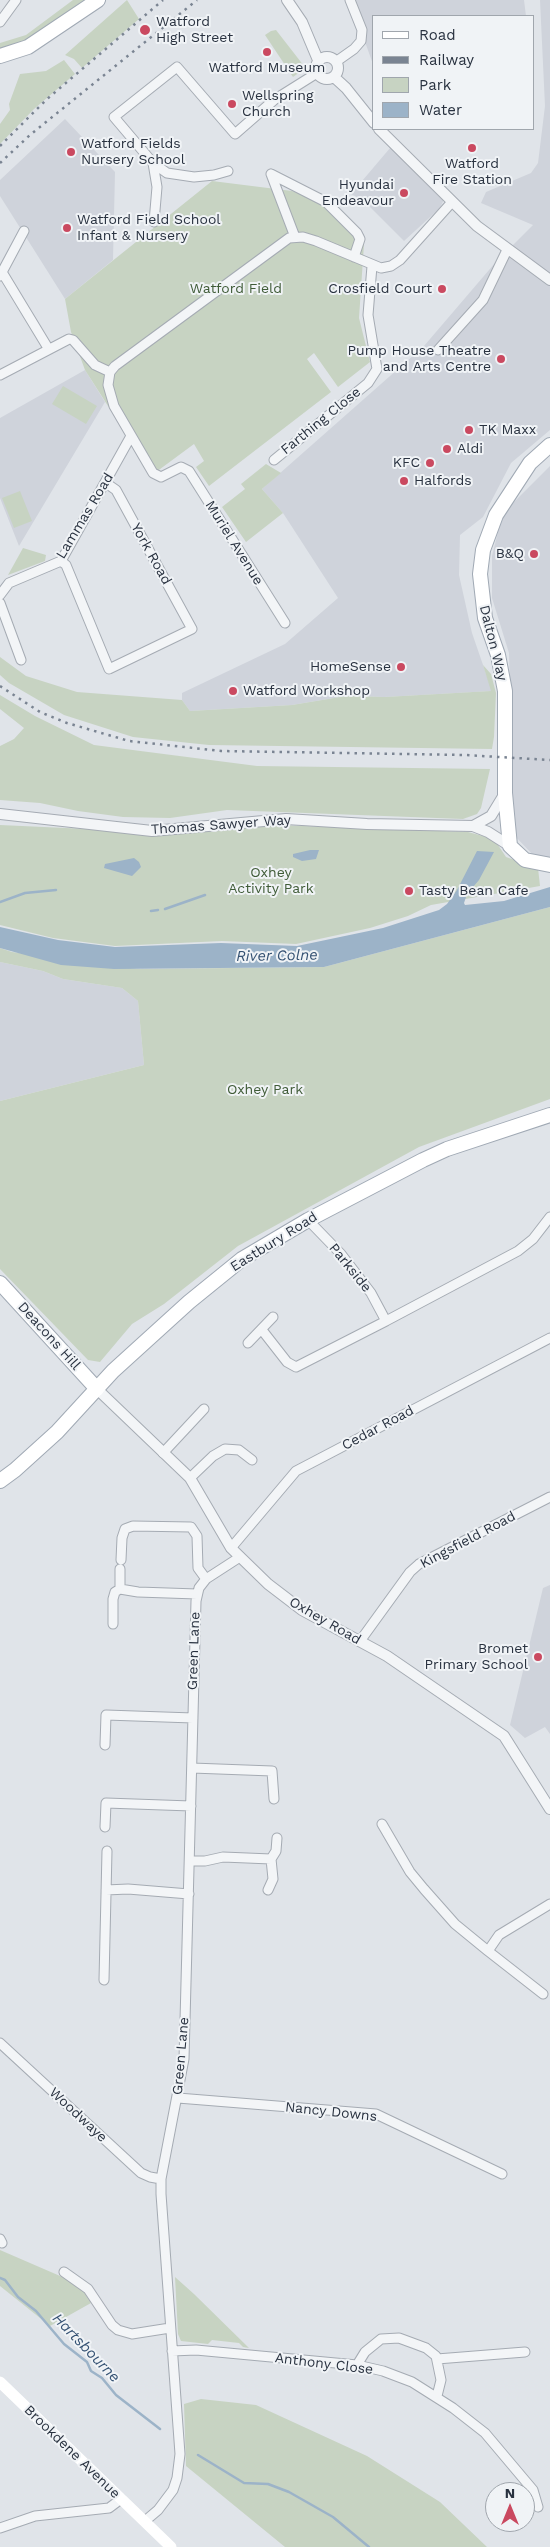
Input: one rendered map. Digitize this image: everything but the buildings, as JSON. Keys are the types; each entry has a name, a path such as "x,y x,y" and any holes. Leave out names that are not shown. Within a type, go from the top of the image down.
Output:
{"main road":[{"path":"0,56 28,47 98,0"},
{"name":"Dalton Way","path":"510,846 505,793 505,690 498,655 485,618 480,591 480,563 488,531 496,515 530,463 550,445"},
{"path":"510,846 525,860 550,865"},
{"name":"Eastbury Road","path":"0,1481 57,1432 117,1368 196,1296 242,1260 308,1220 439,1153 550,1115"},
{"name":"Deacons Hill","path":"0,1283 97,1389"},
{"name":"Brookdene Avenue","path":"0,2382 171,2547"}],"street":[{"path":"0,22 16,0"},
{"path":"287,0 302,22 318,60 317,73"},
{"path":"337,61 354,49 361,41 362,30 350,0"},
{"path":"317,73 326,79 334,77 339,69 337,61 327,56 318,60"},
{"path":"228,170 207,176 178,176 167,173 153,162 114,117 177,67 235,134 274,100 317,73"},
{"path":"334,77 346,88 372,120"},
{"path":"380,130 452,202 507,250 550,280"},
{"path":"153,162 157,187 154,222"},
{"path":"294,237 271,174 326,202 357,233 360,239 354,257"},
{"path":"131,436 110,397 110,372 114,366 262,256 294,237 316,241 372,266 381,268 391,266 400,260 452,202"},
{"path":"24,231 1,274 48,348"},
{"path":"438,350 483,300 507,250"},
{"name":"Farthing Close","path":"274,460 368,383 377,368 368,315 372,266"},
{"path":"0,376 48,348 63,341 73,340 86,357 110,372"},
{"name":"Muriel Avenue","path":"131,436 157,476 165,476 180,467 189,471 285,624"},
{"name":"Lammas Road","path":"1,591 9,583 60,561 131,436"},
{"name":"York Road","path":"60,561 66,565 109,669 192,629 116,490 106,483"},
{"path":"0,604 21,660"},
{"path":"473,826 491,816 505,793"},
{"name":"Thomas Sawyer Way","path":"0,814 152,830 286,819 367,824 473,826 488,832 510,846"},
{"path":"262,1330 288,1362 296,1367 518,1251 533,1239 550,1217"},
{"name":"Parkside","path":"308,1220 341,1254 371,1293 386,1321"},
{"path":"248,1343 273,1317"},
{"name":"Cedar Road","path":"231,1548 296,1471 550,1338"},
{"name":"Oxhey Road","path":"97,1389 190,1478 231,1548 240,1558 294,1604 360,1641 425,1681 504,1736 550,1809"},
{"path":"163,1453 204,1409"},
{"path":"190,1478 213,1456 225,1449 239,1450 252,1460"},
{"name":"Kingsfield Road","path":"360,1641 410,1572 419,1564 550,1497"},
{"path":"113,1624 114,1595 120,1589 122,1538 125,1529 133,1526 191,1527 198,1536 198,1568 206,1579"},
{"name":"Green Lane","path":"145,2521 163,2504 173,2490 177,2478 180,2454 161,2179 184,2059 192,1718 197,1594 206,1579 240,1558"},
{"path":"120,1589 138,1592 197,1594"},
{"path":"105,1745 106,1716 192,1718"},
{"path":"192,1768 272,1771 274,1799"},
{"path":"105,1827 106,1803 191,1806"},
{"path":"382,1824 410,1872 455,1924 543,1994"},
{"path":"268,1890 274,1875 271,1860 276,1850 277,1838"},
{"path":"104,1980 107,1851"},
{"path":"190,1861 205,1861 223,1857 271,1860"},
{"path":"106,1890 128,1889 189,1894"},
{"path":"488,1951 495,1940 509,1928 550,1904"},
{"name":"Woodwaye","path":"0,2043 141,2173 161,2179"},
{"name":"Nancy Downs","path":"178,2098 376,2114 502,2174"},
{"path":"64,2272 88,2289 112,2325 118,2330 132,2334 170,2328"},
{"path":"357,2365 365,2352 381,2339 391,2337 426,2348 437,2358 441,2380 436,2396"},
{"name":"Anthony Close","path":"172,2351 196,2350 357,2365 396,2375 436,2396 468,2419 502,2452 533,2490 538,2507"},
{"path":"437,2358 525,2352"},
{"path":"0,2528 35,2516 109,2508 121,2499"}],"shaded area":[{"path":"350,0 524,0 526,15 372,15 372,61"},
{"path":"540,0 550,0 550,430 511,463 483,517 460,535 459,575 472,633 492,691 385,697 346,696 292,705 190,711 182,700 182,693 285,644 338,598 283,513 262,489 424,346 495,263 533,225 481,203 486,192 531,173 538,163 545,106"},
{"name":"Watford Field School Infant & Nursery","path":"65,119 115,172 113,260 65,299 0,196 0,180"},
{"path":"396,141 446,195 440,208 404,241 363,200 351,194"},
{"path":"85,370 105,402 19,546 0,498 0,418"},
{"path":"550,466 550,858 534,856 514,835 509,653 492,598 492,556 500,524 508,508"},
{"path":"0,962 43,971 63,979 122,988 138,1001 144,1065 0,1101"},
{"name":"Bromet Primary School","path":"550,1585 550,1734 545,1727 525,1738 510,1725 543,1588"}],"green space":[{"path":"73,0 87,0 51,27 19,43 0,49 0,43 26,35"},
{"path":"127,0 139,19 82,68 74,59 65,55"},
{"path":"276,30 304,66 304,69 293,77 265,35"},
{"path":"64,60 75,74 34,109 0,144 0,124 10,110 9,104 20,74 46,71"},
{"name":"Watford Field","path":"212,181 292,191 329,205 364,244 359,318 370,362 338,387 314,353 307,359 331,392 209,486 196,467 204,461 194,444 152,475 85,370 71,332 65,299"},
{"path":"63,386 97,406 86,424 52,404"},
{"path":"266,464 281,473 262,489 283,513 246,542 222,507 245,489 241,484"},
{"path":"20,491 32,521 14,528 2,498"},
{"path":"23,548 46,555 45,561 8,575"},
{"path":"0,657 26,676 77,692 182,700 190,711 292,705 346,696 385,697 491,691 483,665 491,674 496,693 492,749 209,745 133,737 64,715 9,683 0,675"},
{"path":"0,695 35,716 94,745 257,766 490,769 481,808 477,814 463,819 227,810 170,818 123,817 78,811 40,803 0,800 0,746 14,739 24,728 0,709"},
{"name":"Oxhey Activity Park","path":"249,824 468,832 494,839 506,857 538,868 540,886 431,905 408,916 370,928 296,944 222,941 115,946 53,938 0,925 0,825 162,835"},
{"name":"Oxhey Park","path":"550,907 550,1099 419,1147 238,1246 164,1304 132,1324 100,1362 88,1360 0,1269 0,1101 144,1065 138,1001 122,988 63,979 43,971 0,962 0,948 12,952 138,969 324,967"},
{"path":"0,2250 81,2287 91,2303 50,2326 0,2286"},
{"path":"175,2277 249,2348 243,2347 239,2343 212,2340 208,2344 181,2341 178,2334"},
{"path":"201,2399 256,2405 367,2456 440,2502 487,2547 285,2547 186,2466 184,2404"}],"water":[{"path":"319,850 316,859 302,861 293,857 293,854"},
{"name":"River Colne","path":"477,851 494,852 479,880 467,894 465,905 504,901 550,887 550,907 324,967 114,969 61,965 0,948 0,927 58,940 115,947 221,943 297,946 383,928 439,910 447,904 457,890"},
{"path":"134,858 141,867 132,876 104,868 105,864"}],"waterway":[{"path":"0,902 25,893 56,890"},
{"path":"165,909 205,895"},
{"path":"151,911 158,910"},
{"name":"Hartsbourne","path":"0,2278 5,2280 18,2297 36,2311 64,2344 87,2362 91,2371 102,2378 116,2395 160,2429"},
{"name":"Hartsbourne","path":"198,2455 244,2483 268,2484 289,2492 333,2517 369,2547"}],"railway":[{"path":"0,146 46,100 163,0"},
{"path":"0,163 30,135 197,0"},
{"path":"0,686 40,712 67,723 129,741 221,751 465,755 550,760"}],"place":[{"name":"Watford High Street","path":"145,30"},
{"name":"Watford Museum","path":"267,52"},
{"name":"Wellspring Church","path":"232,104"},
{"name":"Watford Fire Station","path":"472,148"},
{"name":"Watford Fields Nursery School","path":"71,152"},
{"name":"Hyundai Endeavour","path":"404,193"},
{"name":"Watford Field School Infant & Nursery","path":"67,228"},
{"name":"Crosfield Court","path":"442,289"},
{"name":"Pump House Theatre and Arts Centre","path":"501,359"},
{"name":"TK Maxx","path":"469,430"},
{"name":"Aldi","path":"447,449"},
{"name":"KFC","path":"430,463"},
{"name":"Halfords","path":"404,481"},
{"name":"B&Q","path":"534,554"},
{"name":"HomeSense","path":"401,667"},
{"name":"Watford Workshop","path":"233,691"},
{"name":"Tasty Bean Cafe","path":"409,891"},
{"name":"Bromet Primary School","path":"538,1657"}]}
